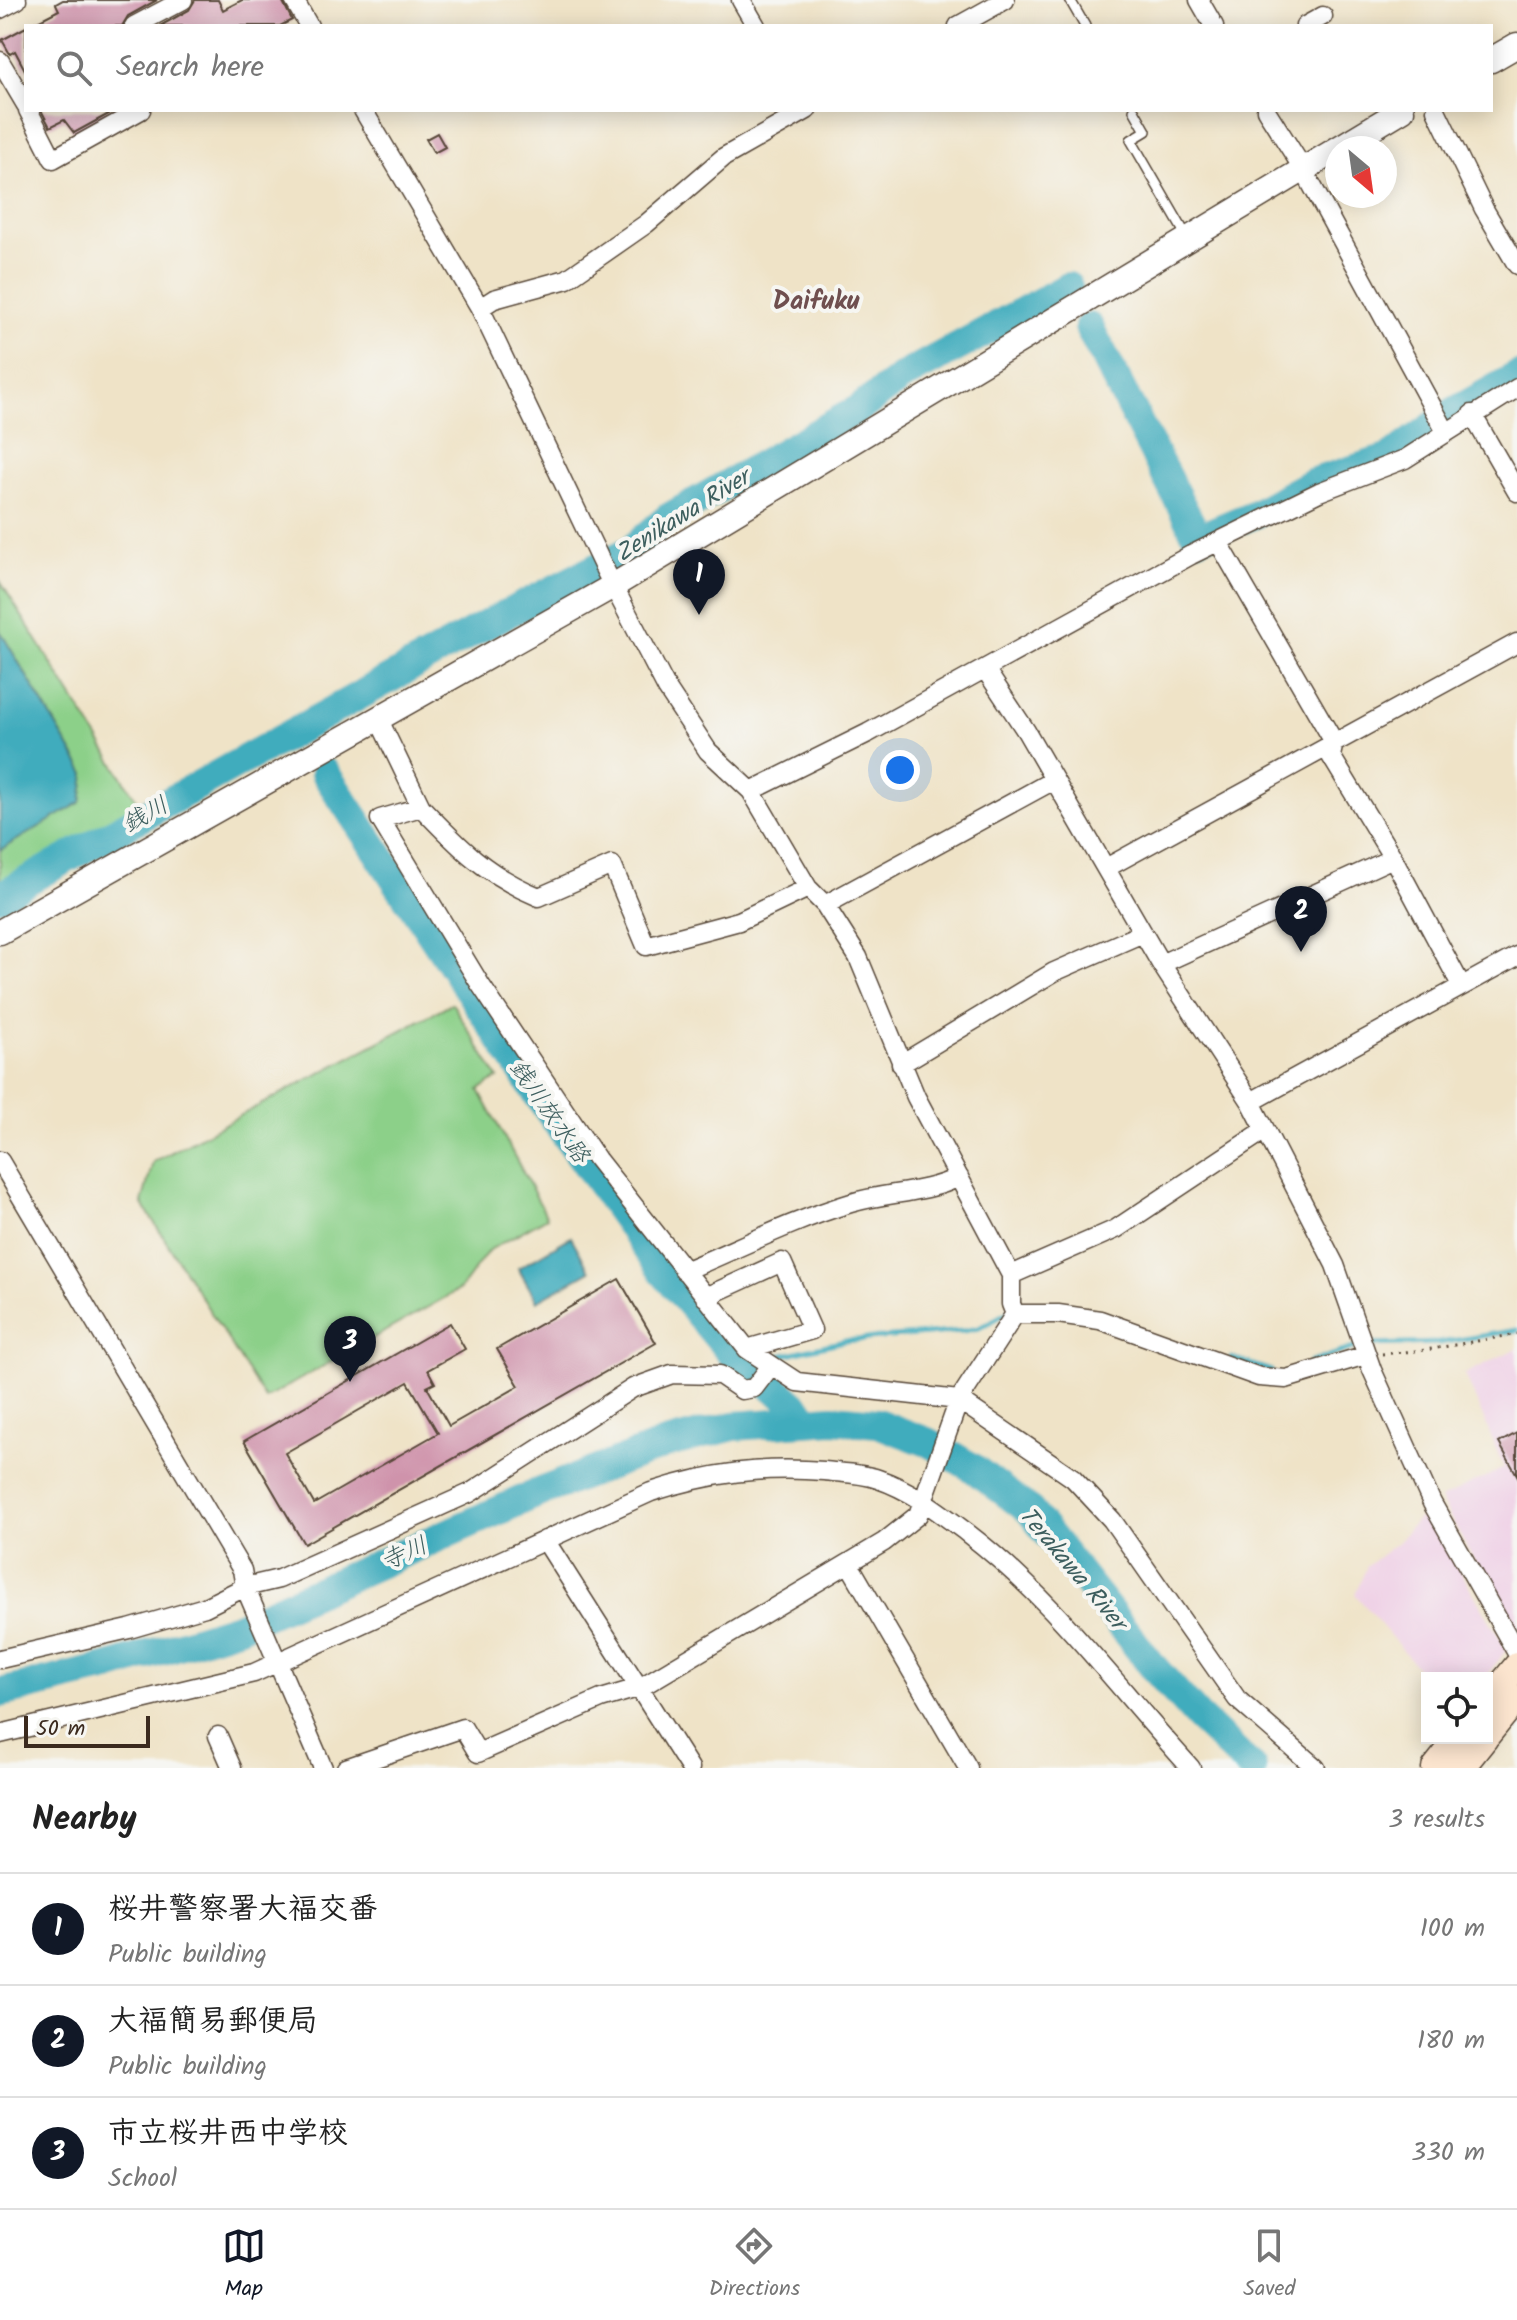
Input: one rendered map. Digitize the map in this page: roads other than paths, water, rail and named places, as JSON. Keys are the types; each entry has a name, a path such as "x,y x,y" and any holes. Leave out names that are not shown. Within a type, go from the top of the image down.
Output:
{"main road":[{"path":"1493,1696 1517,1666"},
{"path":"1493,1728 1517,1698"},
{"path":"1435,1768 1454,1744"},
{"path":"1461,1768 1480,1744"}],"street":[{"path":"0,9 17,0"},
{"path":"138,24 183,0"},
{"path":"294,0 302,23"},
{"path":"741,0 755,24"},
{"path":"962,24 1005,0"},
{"path":"1199,0 1213,24"},
{"path":"1309,24 1323,16"},
{"path":"1493,59 1517,45"},
{"path":"0,61 22,86"},
{"path":"29,112 53,159 137,112"},
{"path":"346,1768 463,1728 478,1753 601,1699 641,1687 849,1564 910,1524 918,1515 957,1405 1013,1310 1011,1275 901,1064 895,1041 858,957 825,905 808,888 751,791 708,751 667,689 606,572 480,308 364,112"},
{"path":"480,308 494,299 567,279 646,224 724,157 802,112"},
{"path":"1267,112 1302,167 1446,432"},
{"path":"0,932 378,718 606,572 1398,112"},
{"path":"1437,112 1484,209 1517,265"},
{"path":"751,791 813,762 1108,598 1319,492 1405,459 1517,388"},
{"path":"1472,414 1517,492"},
{"path":"1219,543 1334,742 1331,756 1393,858 1461,985"},
{"path":"1106,868 1517,643"},
{"path":"985,669 1161,964 1251,1102 1335,1265 1365,1350 1432,1503 1517,1653"},
{"path":"378,718 421,807 471,860 503,882 539,897 612,865 646,946 739,921 808,888"},
{"path":"825,905 1054,780"},
{"path":"421,807 380,819 526,1054 597,1159 705,1297 760,1359 797,1382 957,1405 1073,1478 1112,1520 1237,1699 1316,1768"},
{"path":"1161,964 1393,858"},
{"path":"901,1064 1054,972 1143,933"},
{"path":"1251,1102 1517,956"},
{"path":"1011,1275 1116,1229 1265,1130"},
{"path":"0,1161 242,1570 323,1768"},
{"path":"684,1271 837,1207 874,1196 937,1188 959,1177"},
{"path":"0,1659 205,1607 279,1579 470,1493 633,1388 672,1374 720,1375 742,1390 754,1388 760,1359 812,1330 782,1262 705,1297"},
{"path":"1013,1310 1100,1320 1259,1377 1286,1379 1365,1350"},
{"path":"0,1734 254,1673 277,1655 651,1492 700,1476 748,1469 862,1475 925,1496 1020,1576 1081,1639 1191,1768"},
{"path":"545,1540 690,1768"},
{"path":"849,1564 968,1768"},
{"path":"218,1736 232,1768"}],"lane":[{"path":"1070,0 1084,24"},
{"path":"1135,112 1146,131 1131,140 1187,237"}],"water":[{"path":"0,631 85,774 81,802 0,850"},
{"path":"571,1237 590,1271 537,1301 518,1268"}],"waterway":[{"name":"Zenikawa River","path":"0,896 493,621 631,550 668,518 859,409 902,377 1068,287"},
{"name":"Zenikawa River","path":"1089,327 1198,538 1255,514 1311,483 1390,458 1452,413 1517,376"},
{"name":"銭川放水路","path":"325,773 544,1104 664,1273 735,1358 786,1397 809,1420"},
{"path":"771,1358 844,1341 979,1328 1010,1311"},
{"path":"1368,1345 1439,1343 1517,1330"},
{"path":"1311,1362 1359,1346"},
{"path":"1231,1358 1271,1371"},
{"name":"寺川","path":"0,1693 109,1667 237,1627 540,1492 665,1444 734,1426 833,1419 877,1423 930,1443 973,1468 1030,1511 1155,1669 1198,1717 1252,1768"}],"place":[{"name":"桜井警察署大福交番","path":"699,615"},
{"name":"大福簡易郵便局","path":"1301,952"},
{"name":"市立桜井西中学校","path":"350,1382"}],"district":[{"name":"Daifuku","path":"816,300"}],"water label":[{"name":"銭川","path":"145,814"},
{"name":"Terakawa River","path":"1073,1568"}]}
